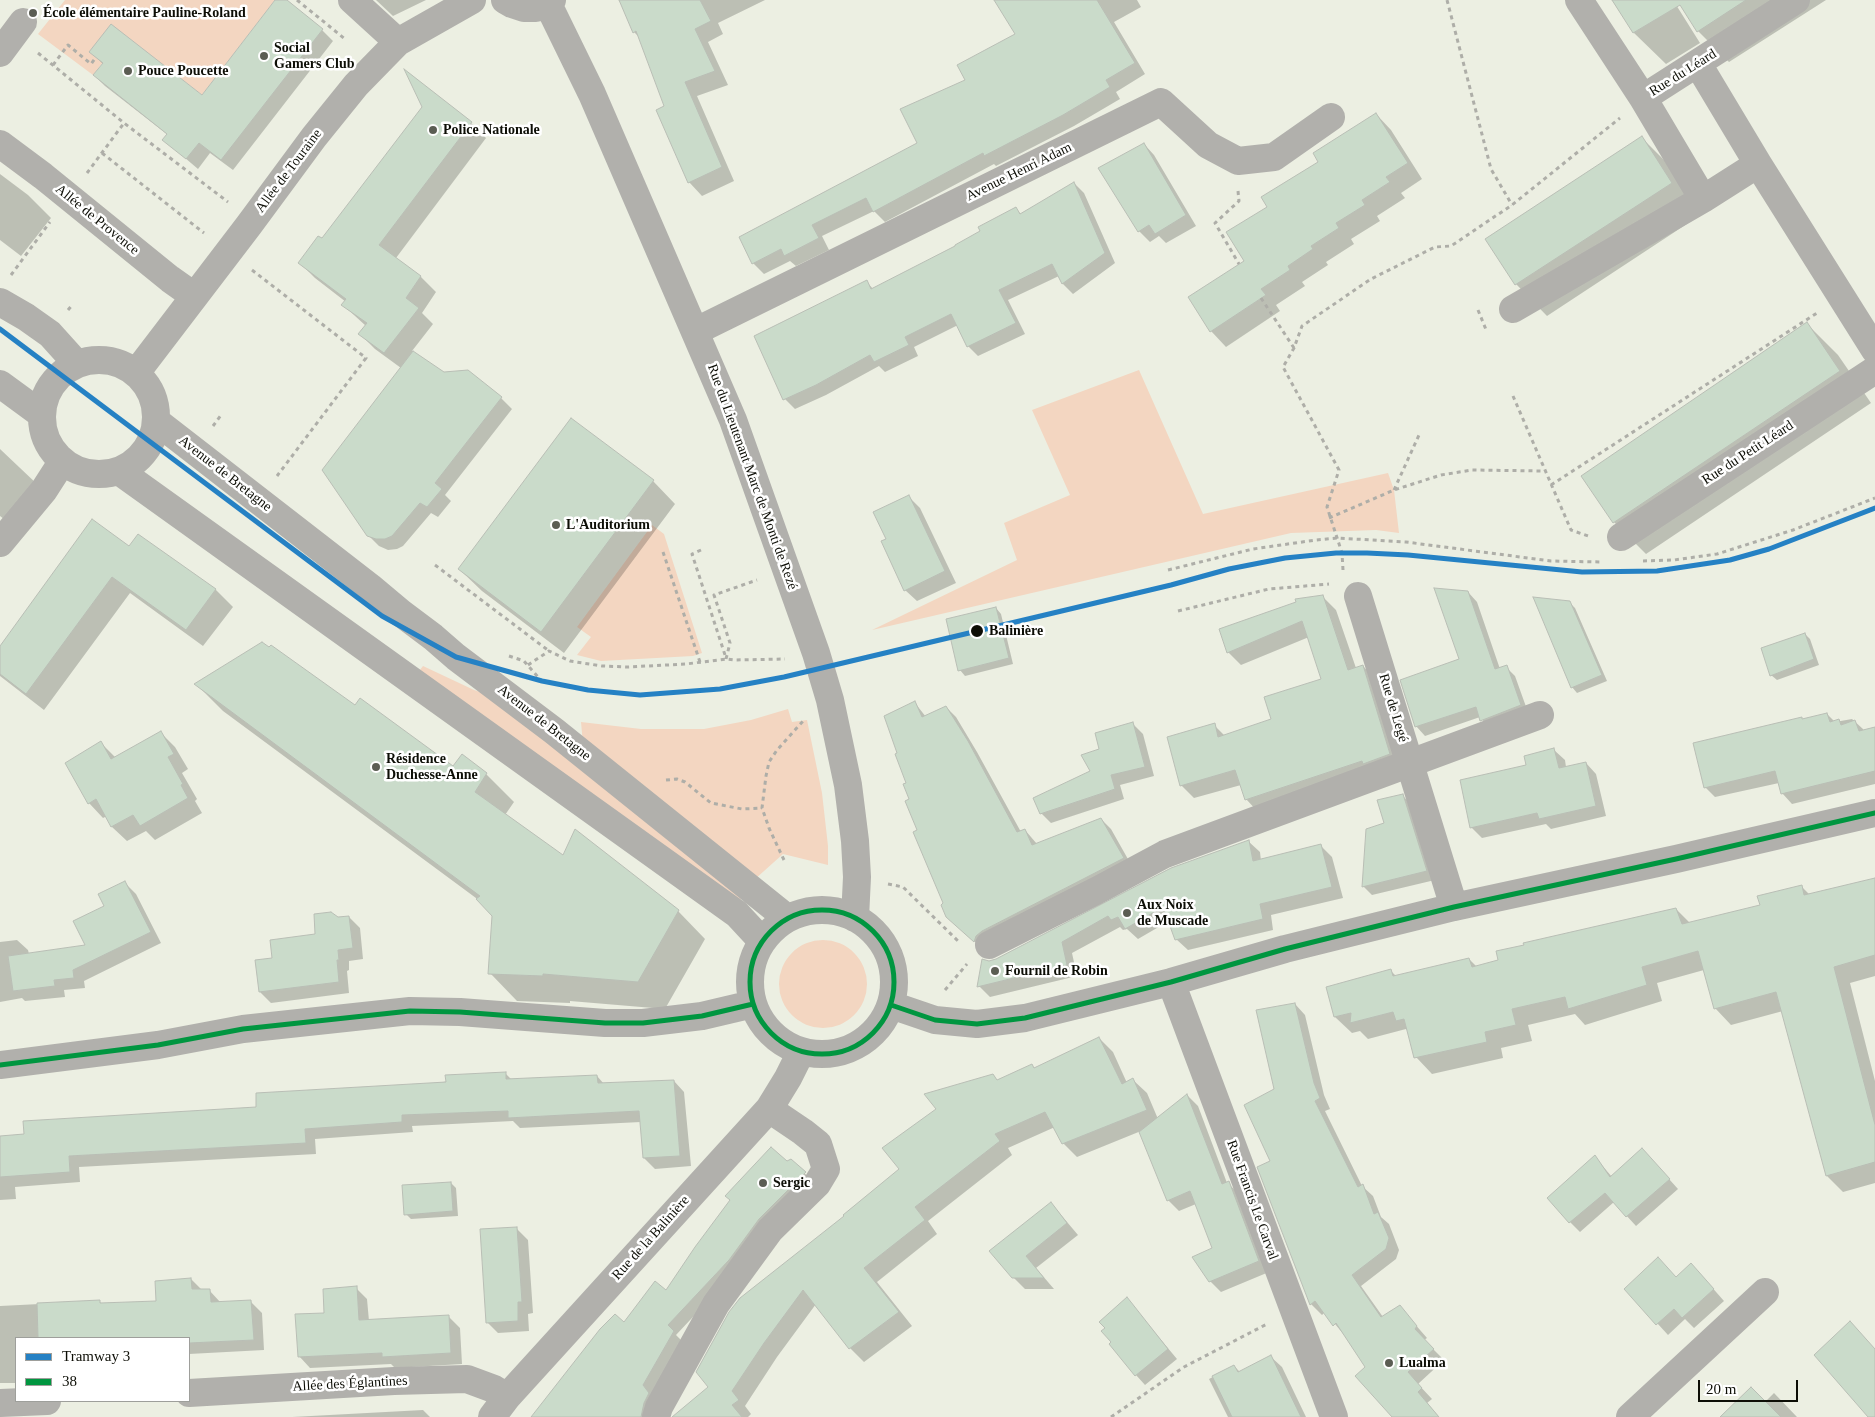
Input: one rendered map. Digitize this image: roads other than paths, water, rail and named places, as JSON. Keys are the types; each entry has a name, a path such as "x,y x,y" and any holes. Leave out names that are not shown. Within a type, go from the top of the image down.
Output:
{"street":[{"path":"352,0 398,42"},
{"name":"Allée de Touraine","path":"136,373 314,137 375,63 398,42 472,0"},
{"path":"505,0 524,8 536,8 550,2"},
{"name":"Rue du Léard","path":"1579,0 1643,98 1796,0"},
{"name":"Rue du Lieutenant Marc de Monti de Rezé","path":"550,2 696,331 733,420 826,683 848,785 856,841 855,918"},
{"path":"1698,64 1758,164 1875,350"},
{"path":"1643,98 1703,199"},
{"name":"Avenue Henri Adam","path":"696,331 1162,102 1208,145 1238,161 1274,157 1331,117"},
{"name":"Allée de Provence","path":"0,144 194,296"},
{"path":"1513,309 1703,199 1758,164"},
{"path":"0,302 50,334 77,364"},
{"path":"92,360 109,360 124,365 136,373 152,397 156,421 151,443 146,450 136,460 119,471 107,474 98,475 82,472 62,462 47,442 41,423 44,400 51,384 60,374 77,364 92,360"},
{"name":"Rue du Petit Léard","path":"1621,537 1875,370"},
{"path":"0,384 41,414"},
{"name":"Avenue de Bretagne","path":"156,421 554,731 787,918"},
{"path":"0,543 44,490 62,462"},
{"path":"119,471 737,914 762,941"},
{"name":"Rue de Legé","path":"1350,590 1411,764 1454,907"},
{"path":"989,945 1096,892 1165,854 1540,715"},
{"path":"892,1006 935,1020 977,1024 1007,1022 1171,982 1286,949 1454,907 1875,813"},
{"path":"831,910 855,918 873,930 887,950 893,964 895,975 892,1006 882,1024 872,1036 843,1052 824,1055 801,1052 784,1045 771,1034 762,1022 753,1004 749,987 751,966 762,941 775,927 787,918 803,912 831,910"},
{"name":"Rue Francis Le Carval","path":"1171,982 1334,1417"},
{"path":"0,1065 158,1045 243,1029 410,1010 605,1023 643,1022 709,1015 753,1004"},
{"name":"Rue de la Balinière","path":"499,1407 769,1109 801,1052"},
{"path":"656,1417 716,1304 770,1230 818,1184 826,1169 818,1144 769,1109"},
{"path":"1630,1417 1765,1292"},
{"name":"Allée des Églantines","path":"190,1393 394,1381 467,1380 494,1389 499,1407"},
{"path":"0,1403 24,1402"}],"tram line":[{"name":"3","path":"0,329 382,616 456,657 542,681 588,690 640,695 720,689 784,677 1171,585 1229,569 1285,558 1336,553 1367,553 1408,555 1582,572 1657,571 1730,560 1769,549 1875,508"}],"place":[{"name":"École élémentaire Pauline-Roland","path":"33,13"},
{"name":"Social Gamers Club","path":"264,56"},
{"name":"Pouce Poucette","path":"128,71"},
{"name":"Police Nationale","path":"433,130"},
{"name":"L'Auditorium","path":"556,525"},
{"name":"Balinière","path":"977,631"},
{"name":"Résidence Duchesse-Anne","path":"376,767"},
{"name":"Aux Noix de Muscade","path":"1127,913"},
{"name":"Fournil de Robin","path":"995,971"},
{"name":"Sergic","path":"763,1183"},
{"name":"Lualma","path":"1389,1363"}]}
